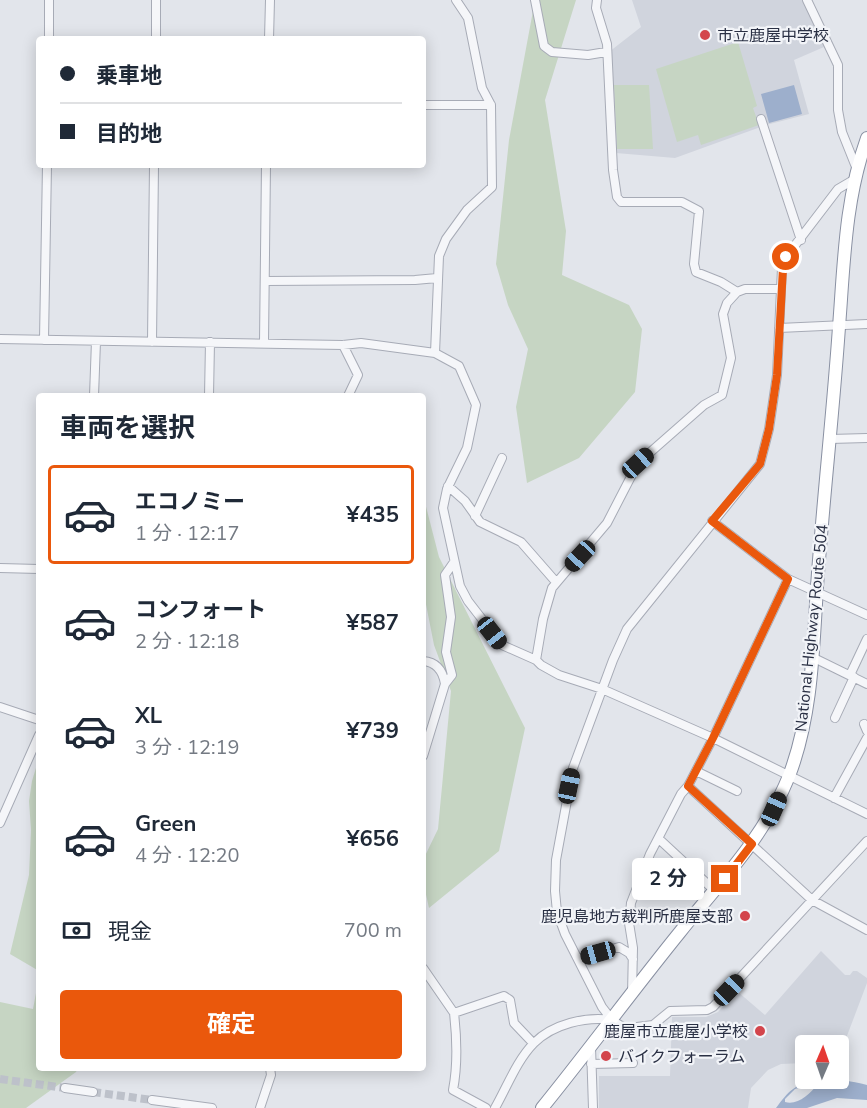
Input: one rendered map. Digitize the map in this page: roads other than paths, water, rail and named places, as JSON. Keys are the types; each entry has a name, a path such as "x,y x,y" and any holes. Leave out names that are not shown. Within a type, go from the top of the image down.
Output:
{"highway":[{"name":"National Highway Route 504","path":"542,1108 752,844 774,809 789,776 799,746 807,707 840,325 843,254 856,173 867,138"}],"street":[{"path":"49,0 49,36"},
{"path":"156,0 156,36"},
{"path":"269,36 270,0"},
{"path":"435,353 439,256 446,239 467,210 492,187 491,105 482,88 468,18 456,0"},
{"path":"535,0 544,46 548,50 588,54 606,52"},
{"path":"597,0 596,8 607,44 613,170 617,197 621,202 631,203 682,202 699,211 694,264 696,272 721,282 737,292"},
{"path":"612,1020 602,1007 565,934 557,912 556,860 573,768 627,629 760,464 769,429 777,375 781,290 786,257 838,189 856,173 842,132 838,110 837,66 807,0"},
{"path":"426,105 491,105"},
{"path":"761,118 801,240"},
{"path":"44,340 47,168"},
{"path":"152,342 154,168"},
{"path":"264,342 266,168"},
{"path":"265,281 437,278"},
{"path":"536,660 543,619 552,588 607,523 638,463 704,405 722,395 731,358 723,314 727,303 737,292 755,288 781,290"},
{"path":"779,328 867,324"},
{"path":"0,339 343,345 361,343 435,353 459,366 476,405 467,448 448,486 443,508 460,586 468,601 502,645 536,660 559,675 602,689 713,738 867,814"},
{"path":"94,393 96,341"},
{"path":"209,393 210,342"},
{"path":"343,345 358,375 349,393"},
{"path":"830,439 867,438"},
{"path":"475,516 502,458"},
{"path":"448,486 465,501 480,522 520,542 556,582"},
{"path":"712,521 788,579 867,615"},
{"path":"426,746 445,684 452,675 446,652 451,617 446,575 454,562"},
{"path":"0,568 36,569"},
{"path":"632,994 633,948 629,923 631,903 640,877 681,794 688,786 713,738 788,579"},
{"path":"835,718 867,639"},
{"path":"812,657 867,684"},
{"path":"426,661 432,662 441,670 445,684"},
{"path":"0,707 36,719"},
{"path":"834,798 867,738"},
{"path":"0,824 36,742"},
{"path":"696,771 737,791"},
{"path":"688,786 812,900 867,930"},
{"path":"659,838 715,891"},
{"path":"495,1108 533,1043 548,1033 582,1020 596,1018 612,1020 623,1026 653,1025 670,1011 707,1010 713,1007 867,841"},
{"path":"578,959 619,947 629,953 633,959"},
{"path":"426,972 454,1013 457,1066 453,1090 486,1108"},
{"path":"454,1013 504,996 510,999 514,1023 533,1043"},
{"path":"591,1047 593,1108"},
{"path":"591,1064 633,1063"},
{"path":"260,1108 270,1071"},
{"path":"65,1088 93,1092"},
{"path":"152,1100 212,1108"}],"water":[{"path":"794,85 802,114 769,123 761,94"},
{"path":"849,1081 856,1082 867,1085 867,1100 837,1098 807,1108 776,1108 795,1088 785,1102 799,1101 813,1089 849,1089"}],"tunnel":[{"path":"0,1079 65,1088"},
{"path":"93,1092 152,1100"}],"place":[{"name":"市立鹿屋中学校","path":"705,35"},
{"name":"鹿児島地方裁判所鹿屋支部","path":"745,916"},
{"name":"鹿屋市立鹿屋小学校","path":"760,1031"},
{"name":"バイクフォーラム","path":"606,1056"}]}
